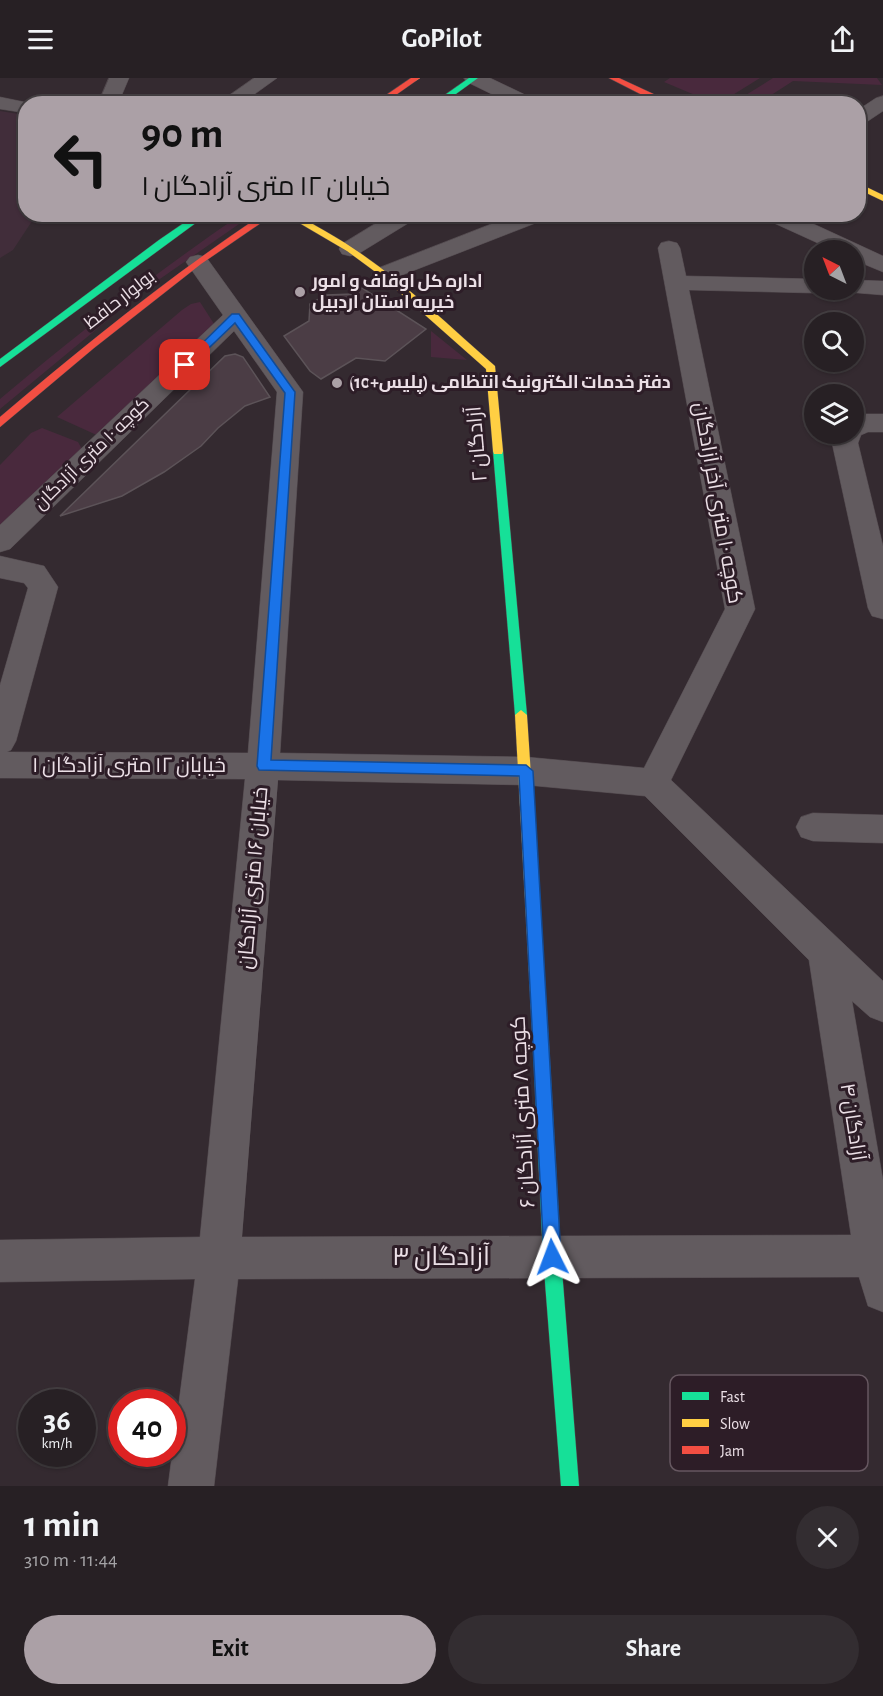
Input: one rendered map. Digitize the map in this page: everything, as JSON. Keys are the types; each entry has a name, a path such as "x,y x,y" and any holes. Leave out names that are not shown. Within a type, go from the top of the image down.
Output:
{"street":[{"path":"111,96 119,78"},
{"path":"240,96 267,78"},
{"path":"389,96 416,78"},
{"path":"448,96 474,78 512,96"},
{"path":"613,78 651,96"},
{"path":"637,78 670,96"},
{"path":"866,114 883,102"},
{"path":"0,103 18,105"},
{"path":"866,190 883,198"},
{"name":"بولوار حافظ","path":"0,364 192,222"},
{"name":"بولوار حافظ","path":"0,423 90,346 198,262 258,222"},
{"name":"آزادگان ۲","path":"302,222 350,249 384,274 491,368 526,771"},
{"path":"350,249 394,222"},
{"path":"384,274 517,222"},
{"path":"790,222 829,240"},
{"name":"کوچه ۱۰ متری آخر آزادگان","path":"654,783 740,609 669,248"},
{"path":"864,257 883,266"},
{"name":"خیابان ۱۶ متری آزادگان","path":"190,1486 219,1258 263,766 290,392 198,262"},
{"path":"677,283 804,286"},
{"path":"864,287 883,288"},
{"name":"کوچه ۱۰ متری آزادگان","path":"0,542 236,316"},
{"path":"864,423 883,423"},
{"path":"845,444 883,608"},
{"path":"0,567 34,574 43,587 0,741"},
{"name":"خیابان ۱۲ متری آزادگان ۱","path":"0,765 263,766 526,771 654,783"},
{"name":"کوچه ۸ متری آزادگان ۶","path":"526,771 552,1257 570,1486"},
{"path":"654,783 826,953 883,1005"},
{"path":"813,827 883,829"},
{"name":"آزادگان ۴","path":"826,953 880,1268"},
{"name":"آزادگان ۳","path":"0,1261 552,1257 880,1268"}],"shaded area":[{"path":"670,78 760,78 731,96 697,96 664,82"},
{"path":"773,78 877,78 882,85 793,81 770,96 744,96"},
{"path":"0,111 18,114 18,222 31,222 13,250 0,258"},
{"path":"230,222 242,222 144,290 0,409 0,399 58,351"},
{"path":"200,302 216,327 101,437 57,417 182,310 191,304"},
{"path":"431,331 467,360 431,357"},
{"path":"42,428 78,442 83,451 0,531 0,465 31,433"}],"building":[{"path":"362,288 426,329 385,361 356,358 321,379 310,371 284,336 309,321 310,304 326,295 353,294"},
{"path":"235,354 243,357 270,397 245,406 218,428 201,446 164,472 122,496 60,516 225,356"}],"traffic: fast":[{"path":"448,96 474,78"},
{"path":"0,364 192,222"},
{"path":"498,451 521,715"},
{"path":"541,1047 552,1257 570,1486"}],"traffic: slow":[{"path":"866,190 883,198"},
{"path":"302,222 350,249 384,274 491,368 498,451"},
{"path":"521,715 541,1047"}],"traffic: jam":[{"path":"389,96 416,78"},
{"path":"613,78 651,96"},
{"path":"0,423 90,346 198,262 258,222"}],"place":[{"name":"اداره کل اوقاف و امور خیریه استان اردبیل","path":"300,292"},
{"name":"دفتر خدمات الکترونیک انتظامی (پلیس+10)","path":"337,383"}],"route":[{"path":"185,365 236,316 290,392 263,766 526,771 552,1257"}]}
